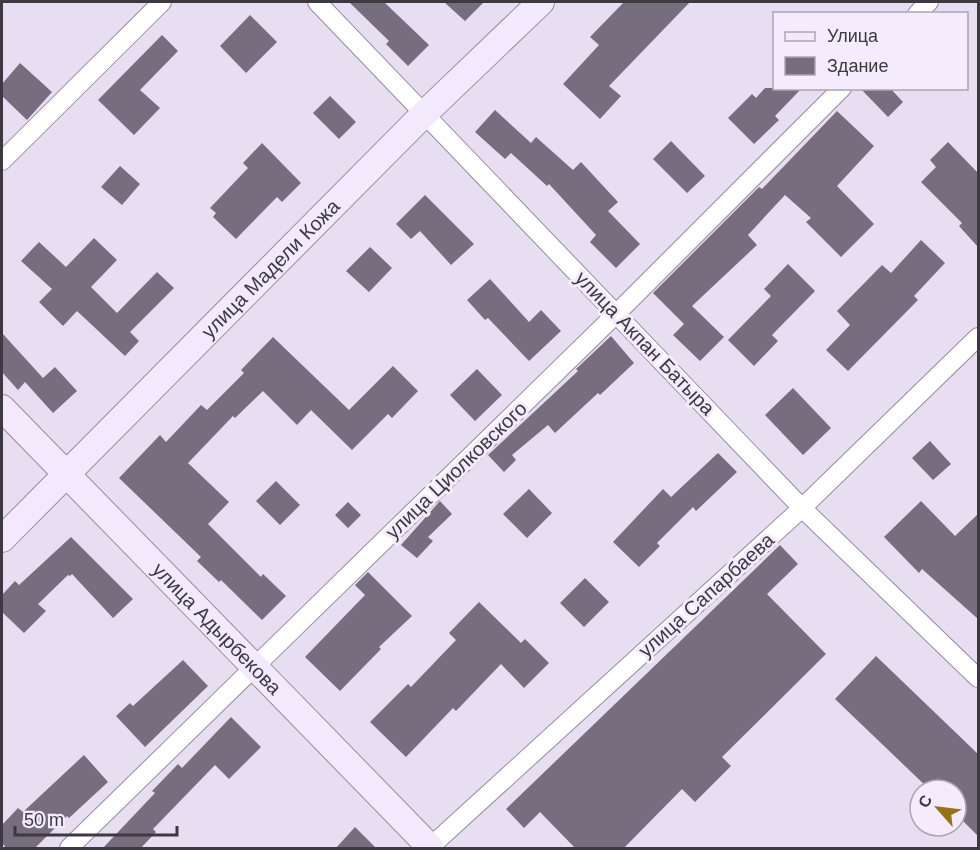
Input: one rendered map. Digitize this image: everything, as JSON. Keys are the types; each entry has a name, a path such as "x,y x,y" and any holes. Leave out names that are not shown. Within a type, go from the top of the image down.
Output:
{"main road":[{"name":"улица Мадели Кожа","path":"2,539 424,114 541,2"},
{"name":"улица Адырбекова","path":"2,408 430,848"}],"street":[{"path":"2,161 162,2"},
{"name":"улица Акпан Батыра","path":"317,2 802,508 978,678"},
{"name":"улица Циолковского","path":"69,849 617,314 840,90"},
{"name":"улица Сапарбаева","path":"430,848 802,508 978,337"}],"building":[{"path":"349,2 384,2 429,45 408,66 386,44 389,41"},
{"path":"444,2 484,2 465,21"},
{"path":"624,2 690,2 609,86 621,96 600,119 563,84 599,45 590,37"},
{"path":"250,15 277,42 246,73 220,46"},
{"path":"162,35 178,51 140,90 160,108 134,135 98,100"},
{"path":"20,63 52,92 27,120 2,96 2,84"},
{"path":"765,88 800,90 775,116 779,120 754,144 728,118 752,94 756,98"},
{"path":"862,90 892,90 903,102 888,117"},
{"path":"330,96 356,122 339,139 313,113"},
{"path":"495,110 531,143 536,137 573,170 581,162 618,202 608,211 640,244 616,268 590,242 596,235 549,184 547,186 511,153 505,159 475,132"},
{"path":"837,111 874,146 837,186 874,224 841,257 806,222 811,218 785,195 748,235 757,245 692,306 724,337 700,361 673,335 684,324 653,293 759,187 762,189"},
{"path":"671,141 705,176 687,193 653,159"},
{"path":"948,142 978,173 978,247 959,226 962,223 921,182 936,167 930,160"},
{"path":"262,143 301,183 282,202 277,197 236,239 213,217 216,213 210,208 248,168 243,163"},
{"path":"120,166 140,184 122,205 101,187"},
{"path":"425,195 474,244 451,265 420,231 411,239 396,224"},
{"path":"94,238 117,260 91,287 117,313 157,272 174,288 130,332 139,341 125,356 77,311 63,326 39,302 52,289 21,261 39,242 66,267"},
{"path":"921,240 945,263 914,296 918,300 848,371 826,350 850,325 837,311 882,265 891,273"},
{"path":"370,247 392,268 369,292 346,271"},
{"path":"788,264 815,291 772,335 778,341 754,366 728,340 771,296 764,289"},
{"path":"490,279 529,322 541,310 561,331 529,361 488,318 485,320 467,300"},
{"path":"2,333 43,378 55,367 77,391 53,413 25,382 18,390 2,372"},
{"path":"611,336 634,363 555,433 548,425 512,455 516,460 504,472 488,455 578,371 576,369"},
{"path":"273,337 349,410 393,366 418,391 392,418 388,414 352,450 311,410 297,425 263,391 235,418 233,416 188,463 229,502 208,524 261,577 263,574 286,596 262,620 221,580 219,582 197,561 201,557 119,478 160,435 166,442 201,405 207,410 244,373 241,370"},
{"path":"477,369 502,395 475,421 450,395"},
{"path":"793,388 831,428 803,455 765,415"},
{"path":"930,441 951,464 933,480 912,458"},
{"path":"718,453 737,472 696,511 693,507 657,543 660,546 639,567 613,542 663,489 671,497"},
{"path":"276,481 300,505 280,525 256,501"},
{"path":"529,489 552,513 527,538 503,514"},
{"path":"440,501 452,514 428,537 433,541 417,558 401,545"},
{"path":"921,501 955,536 978,514 978,619 922,569 919,573 884,537"},
{"path":"348,502 361,515 348,528 335,515"},
{"path":"71,537 133,599 113,618 72,574 68,575 38,604 46,611 24,633 2,612 2,595 15,581 19,585"},
{"path":"780,545 798,564 767,594 826,654 722,757 731,766 695,802 682,789 623,849 576,849 540,812 524,828 506,809"},
{"path":"368,572 412,616 379,647 381,649 340,691 305,657 365,595 355,585"},
{"path":"585,578 609,602 584,627 560,603"},
{"path":"479,602 521,643 525,639 549,663 524,688 501,664 456,711 453,708 406,757 370,722 408,684 411,687 456,640 449,633"},
{"path":"876,656 978,754 978,836 968,826 968,778 917,778 835,699"},
{"path":"183,660 208,686 145,747 116,716 130,703 133,706"},
{"path":"231,717 261,747 229,779 215,765 153,829 156,832 140,849 102,849 155,793 152,791 178,764 182,768"},
{"path":"84,755 108,782 69,818 67,816 34,849 7,849 2,843 2,825 18,808 23,812"},
{"path":"355,827 377,849 335,849"}]}
